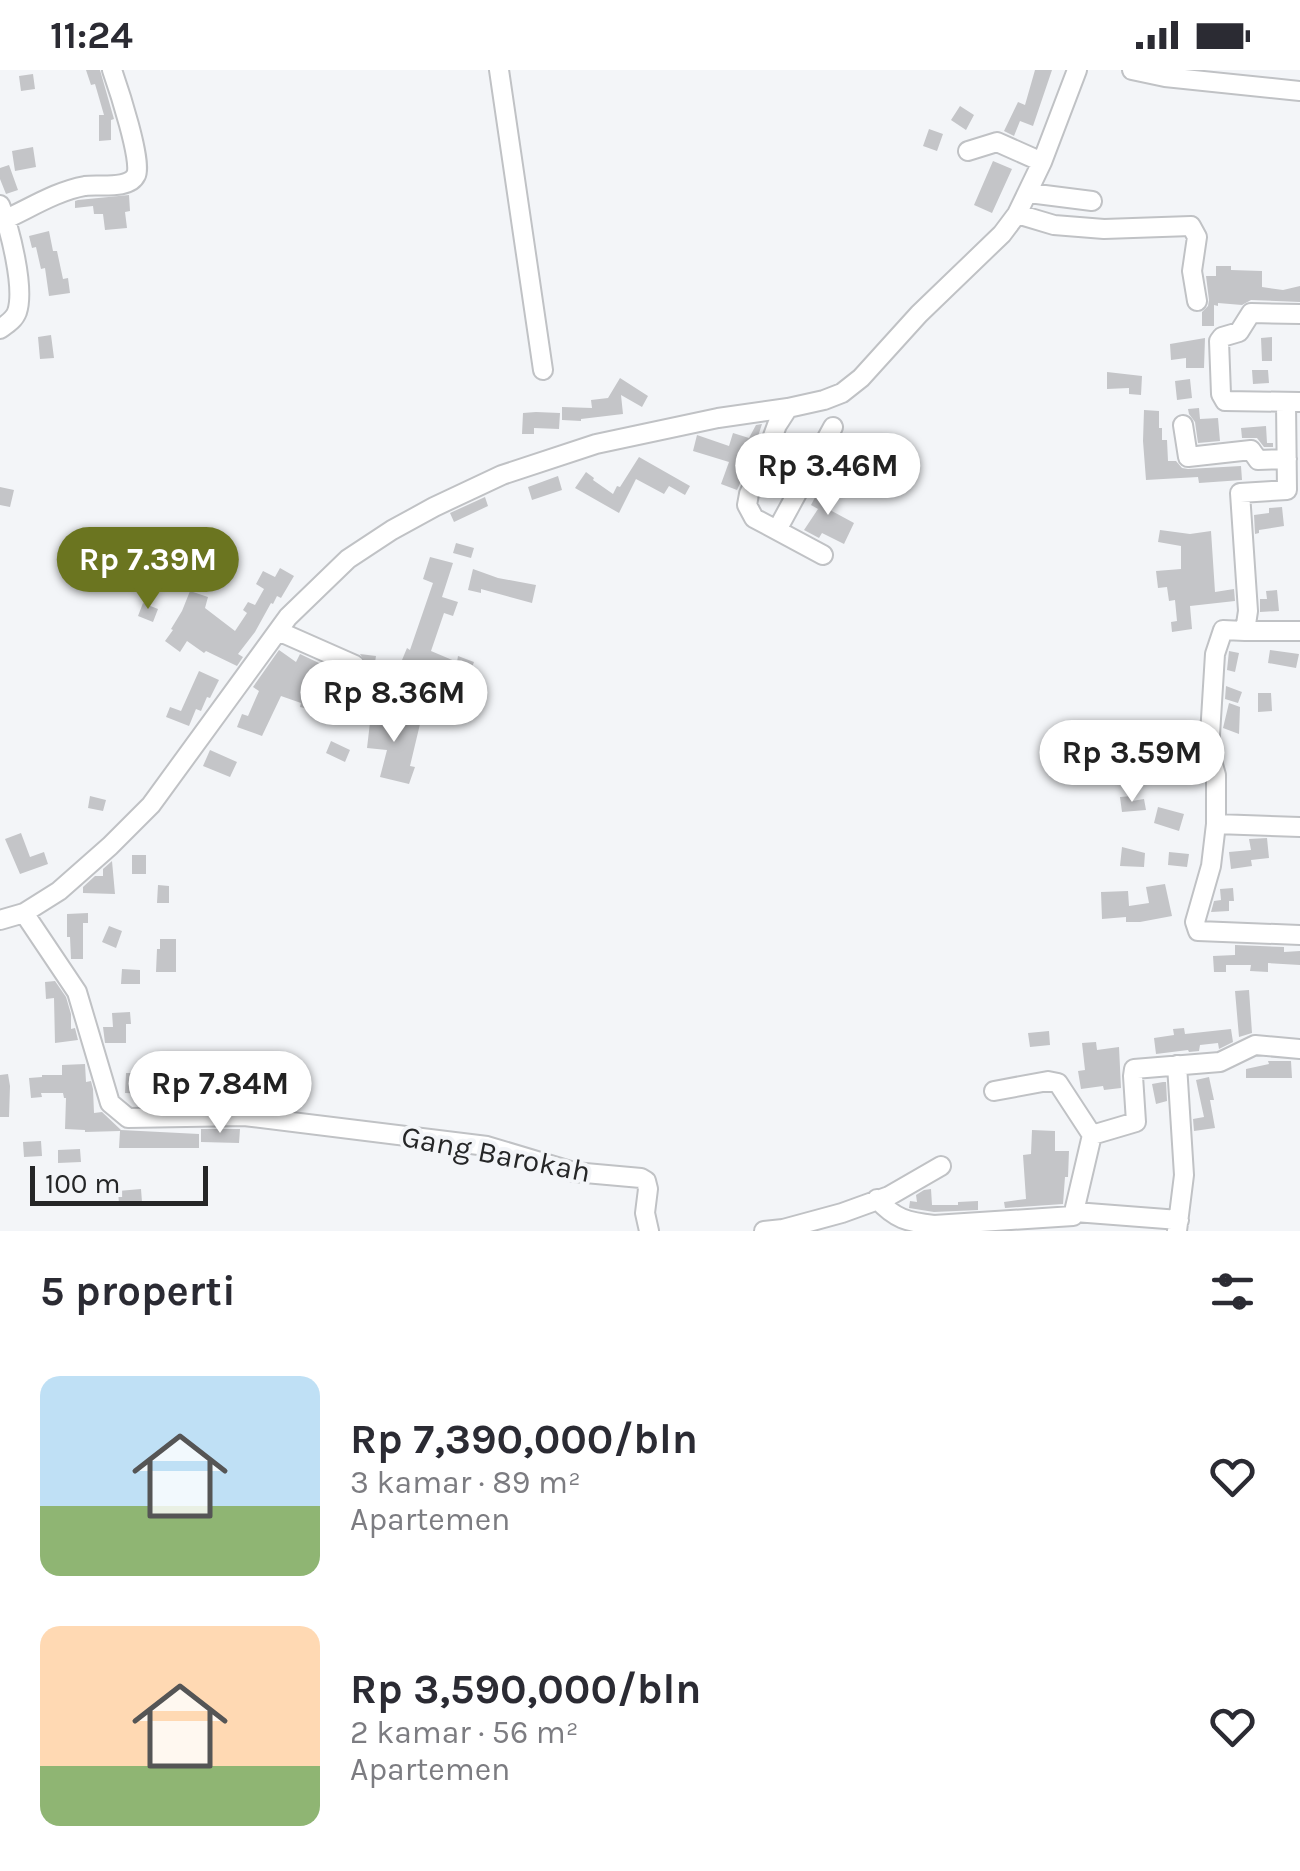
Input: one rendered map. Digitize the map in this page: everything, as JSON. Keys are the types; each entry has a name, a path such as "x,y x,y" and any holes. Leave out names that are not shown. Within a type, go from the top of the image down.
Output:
{"street":[{"path":"0,329 12,322 18,310 18,284 3,212 84,186 127,183 134,180 138,171 112,70"},
{"path":"500,70 543,370"},
{"path":"0,920 24,912 59,891 151,805 288,617 348,559 420,515 497,487 540,461 596,444 824,400 842,393 861,378 1017,214 1042,162 1076,70"},
{"path":"1132,70 1300,91"},
{"path":"968,152 997,142 1042,162"},
{"path":"1029,193 1092,202"},
{"path":"1017,214 1054,226 1191,226 1197,237 1192,271 1197,301"},
{"path":"1245,631 1248,612 1240,493 1293,490 1287,459 1293,402 1225,402 1221,394 1219,342 1222,336 1239,332 1251,313 1300,314"},
{"path":"788,408 777,425 747,505 754,518 822,555"},
{"path":"1183,426 1188,457 1251,450 1258,460 1287,459"},
{"path":"777,530 834,427"},
{"path":"1300,630 1223,630 1215,654 1210,751 1216,775 1216,824 1211,866 1195,922 1198,931 1300,935"},
{"path":"278,631 355,665 344,696 324,691"},
{"path":"1216,824 1300,828"},
{"name":"Gang Barokah","path":"24,912 77,992 110,1103 128,1118 244,1116 488,1146 574,1172 644,1179 648,1189 647,1222"},
{"path":"1092,1135 1136,1122 1134,1069 1220,1062 1254,1046 1300,1049"},
{"path":"1075,1212 1178,1226 1184,1175 1176,1065"},
{"path":"877,1199 896,1216 934,1225 1068,1218 1075,1212 1092,1135 1058,1083 994,1090"},
{"path":"764,1231 842,1213 889,1196 941,1166"}],"building":[{"path":"86,70 100,70 114,119 111,140 99,141 99,115 104,115 95,84 91,85"},
{"path":"1035,70 1052,70 1033,126 1020,121 1014,136 1004,131 1018,102 1025,105"},
{"path":"33,74 35,89 21,91 19,76"},
{"path":"960,106 974,115 966,130 951,120"},
{"path":"929,129 943,134 937,151 923,146"},
{"path":"33,147 36,167 15,171 12,151"},
{"path":"993,161 1012,169 992,213 974,205"},
{"path":"9,165 18,190 6,194 0,168"},
{"path":"129,195 127,228 105,230 103,214 94,214 93,206 75,208 78,200"},
{"path":"49,231 70,293 49,296 45,268 41,269 36,247 32,248 29,236"},
{"path":"1216,266 1262,271 1262,287 1283,290 1300,286 1300,302 1218,303 1214,305 1214,326 1202,326 1202,312 1209,300 1206,276 1216,276"},
{"path":"51,335 54,358 40,359 38,337"},
{"path":"1272,337 1272,361 1262,361 1261,338"},
{"path":"1205,338 1204,368 1186,368 1186,358 1171,360 1170,344"},
{"path":"1252,370 1268,370 1269,383 1253,384"},
{"path":"1107,372 1142,376 1141,395 1129,394 1129,388 1107,389"},
{"path":"620,378 648,396 642,407 621,395 623,414 562,420 562,407 592,408 591,400 608,398"},
{"path":"1190,379 1192,398 1177,400 1175,381"},
{"path":"1199,408 1200,419 1218,418 1220,441 1198,443 1195,422 1188,409"},
{"path":"1144,410 1159,411 1159,428 1162,440 1167,440 1168,461 1188,469 1241,466 1242,480 1146,480"},
{"path":"523,413 560,413 559,429 534,428 534,434 522,434"},
{"path":"762,424 737,490 721,484 729,462 693,451 697,435 729,446 733,433 749,438 756,425"},
{"path":"1266,426 1267,443 1273,443 1273,447 1264,447 1257,438 1242,438 1241,428"},
{"path":"639,457 690,486 685,495 669,486 664,494 636,479 619,513 575,488 586,472 613,494"},
{"path":"558,476 562,490 532,500 528,487"},
{"path":"822,484 838,492 830,510 854,523 844,544 822,533 819,538 804,530 818,509 811,505"},
{"path":"0,487 14,490 10,507 0,505"},
{"path":"485,497 488,506 454,522 450,513"},
{"path":"1282,507 1284,526 1255,534 1254,515"},
{"path":"1160,530 1190,534 1211,531 1215,592 1234,589 1235,601 1190,606 1192,629 1172,632 1171,622 1177,621 1175,600 1169,601 1167,587 1158,588 1156,571 1181,569 1181,546 1158,542"},
{"path":"456,543 474,548 471,558 453,553"},
{"path":"430,557 453,563 442,597 458,602 453,616 444,613 431,651 457,662 458,656 474,662 468,678 450,671 446,682 402,660 407,648 410,650 433,583 423,579"},
{"path":"280,568 294,576 238,654 243,657 237,666 204,653 187,641 180,652 165,641 190,591 208,597 205,608 235,631 247,613 243,610 248,602 255,605 264,589 256,584 263,571 275,577"},
{"path":"473,569 536,585 532,603 481,589 481,593 468,590"},
{"path":"1277,590 1279,611 1260,612 1260,599 1267,599 1266,591"},
{"path":"143,603 158,609 153,622 138,616"},
{"path":"279,650 296,662 300,654 321,664 319,668 338,675 336,682 317,681 312,693 320,703 339,709 350,707 348,723 321,722 322,712 300,707 301,703 281,696 262,736 237,727 242,714 248,716 259,691 253,687"},
{"path":"1270,650 1299,654 1296,668 1268,663"},
{"path":"1229,651 1239,653 1235,672 1227,670"},
{"path":"360,654 376,656 372,681 380,684 376,696 360,689 367,664"},
{"path":"199,671 219,680 201,711 196,709 189,726 166,717 170,707 181,711"},
{"path":"405,686 437,699 432,709 400,699"},
{"path":"1226,686 1242,692 1238,703 1225,699"},
{"path":"1258,693 1271,693 1272,711 1258,712"},
{"path":"1229,703 1240,707 1239,734 1223,728"},
{"path":"371,714 420,724 409,784 380,777 387,750 367,748"},
{"path":"331,741 350,750 345,762 326,753"},
{"path":"1176,747 1194,748 1194,760 1175,759"},
{"path":"210,750 237,762 230,777 203,766"},
{"path":"1161,755 1173,756 1171,774 1159,773"},
{"path":"90,796 106,800 103,811 88,808"},
{"path":"1132,796 1132,801 1144,799 1146,810 1122,812 1120,797"},
{"path":"1158,807 1184,814 1179,831 1154,823"},
{"path":"21,833 30,857 44,852 48,864 20,874 5,839"},
{"path":"1267,838 1269,858 1251,860 1252,866 1231,869 1229,852 1251,850 1249,839"},
{"path":"1122,847 1145,853 1144,867 1120,866"},
{"path":"1169,852 1189,854 1187,867 1168,865"},
{"path":"132,855 146,855 146,874 132,874"},
{"path":"112,861 115,894 83,893 83,887 95,876 103,876 103,869"},
{"path":"1165,884 1172,916 1140,922 1126,922 1126,917 1102,919 1101,892 1128,891 1129,906 1149,903 1146,887"},
{"path":"158,885 169,886 169,903 157,903"},
{"path":"1233,888 1234,901 1229,901 1229,911 1211,912 1214,901 1221,900 1220,889"},
{"path":"88,913 88,923 83,923 83,959 71,959 67,914"},
{"path":"109,926 122,931 116,948 102,942"},
{"path":"160,939 176,939 176,972 156,972"},
{"path":"1235,945 1300,951 1300,965 1268,963 1268,972 1250,971 1251,965 1226,965 1226,972 1214,972 1213,956 1235,955"},
{"path":"122,969 140,970 140,984 121,984"},
{"path":"55,981 66,997 71,1029 75,1028 78,1040 55,1043 54,998 46,999 45,982"},
{"path":"1249,990 1252,1033 1239,1037 1235,991"},
{"path":"130,1012 126,1043 105,1043 103,1027 113,1027 112,1013"},
{"path":"1184,1028 1185,1034 1231,1029 1233,1042 1219,1049 1218,1043 1200,1045 1199,1051 1156,1054 1154,1038 1174,1035 1173,1029"},
{"path":"1049,1031 1050,1045 1030,1047 1028,1033"},
{"path":"1096,1042 1097,1050 1119,1047 1121,1088 1081,1089 1078,1071 1085,1070 1082,1043"},
{"path":"1268,1061 1291,1061 1292,1078 1246,1078 1246,1069 1269,1064"},
{"path":"176,1063 193,1064 191,1090 175,1089"},
{"path":"85,1064 86,1082 91,1081 93,1089 94,1113 102,1112 121,1130 199,1134 199,1148 119,1148 120,1131 65,1129 63,1093 41,1093 42,1097 31,1098 29,1078 62,1075 62,1065"},
{"path":"126,1073 147,1073 147,1094 125,1093"},
{"path":"8,1074 9,1117 0,1117 0,1075"},
{"path":"1209,1077 1215,1128 1194,1131 1193,1119 1204,1117 1196,1080"},
{"path":"1166,1082 1167,1101 1156,1104 1152,1084"},
{"path":"201,1129 240,1129 239,1143 201,1142"},
{"path":"1032,1130 1055,1131 1055,1151 1069,1151 1063,1204 1005,1208 1004,1202 1026,1199 1023,1155 1031,1154"},
{"path":"41,1141 42,1156 24,1157 23,1142"},
{"path":"80,1149 81,1162 58,1163 58,1150"},
{"path":"141,1189 142,1202 119,1204 118,1191"},
{"path":"931,1189 932,1205 978,1201 978,1210 934,1212 909,1208 910,1201 917,1202 916,1195"}]}
